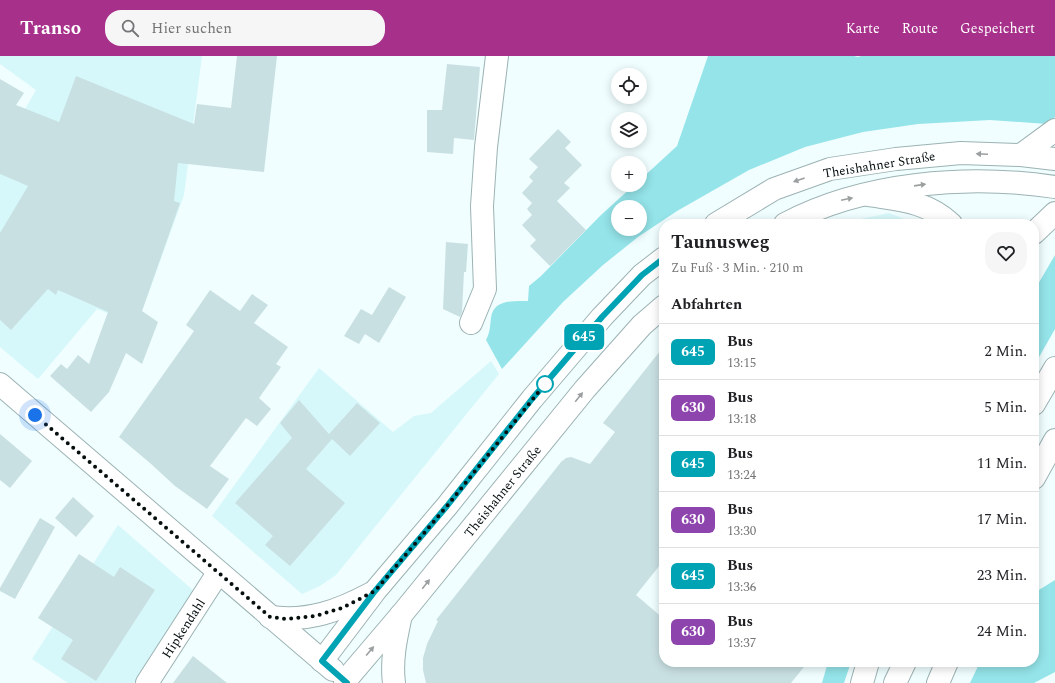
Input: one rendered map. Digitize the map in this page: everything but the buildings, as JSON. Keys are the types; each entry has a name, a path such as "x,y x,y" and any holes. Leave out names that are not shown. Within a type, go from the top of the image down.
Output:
{"main road":[{"path":"472,323 485,288 482,206 486,147 497,56"},
{"path":"1021,155 1055,130"},
{"name":"Theishahner Straße","path":"724,219 774,189 830,169 896,159 961,153 1021,155 1055,159"},
{"name":"Theishahner Straße","path":"797,219 836,202 898,188 959,181 1003,182 1055,187"},
{"path":"868,195 922,205 942,215 946,219"},
{"path":"1039,228 1055,213"},
{"path":"322,661 375,591 447,506 519,416 602,317 642,275 659,262"},
{"name":"Theishahner Straße","path":"346,682 474,527 585,389 642,325 659,310"},
{"path":"1039,395 1055,368"},
{"path":"0,384 346,682"},
{"path":"1039,469 1055,440"},
{"path":"447,506 448,520 451,525 457,529 474,527"},
{"name":"Hipkendahl","path":"147,683 218,572"},
{"path":"270,617 286,619 315,616 342,608 375,591"},
{"path":"394,683 393,664 396,637 402,614"},
{"path":"862,683 867,667"},
{"path":"896,683 903,667"},
{"path":"938,683 945,667"}],"shaded area":[{"path":"0,56 202,56 184,195 137,325 97,309 38,379 0,347 0,153 36,90 0,64"},
{"path":"708,56 1055,56 1055,117 1047,124 990,120 918,124 863,132 805,147 749,170 665,219 659,219 659,223 647,231 647,200 618,200 626,192 647,192 647,174 677,146"},
{"path":"611,206 611,236 640,236 603,265 563,302 502,369 486,340 491,318 496,307 510,301 528,301 529,286 541,276"},
{"path":"889,213 904,219 861,219"},
{"path":"1055,255 1055,329 1039,357 1039,282"},
{"path":"491,361 499,374 336,575 320,586 302,594 212,516 319,368 393,432 414,416 431,413"},
{"path":"118,525 194,591 134,683 68,683 32,659"},
{"path":"1055,580 1055,672 1034,683 970,683 978,667 1039,667 1039,590"},
{"path":"827,667 849,667 844,683 822,683"}],"bus line":[{"name":"645","path":"347,683 322,661 375,591 447,506 532,399 602,317 642,275 659,262"}],"route":[{"path":"35,415 270,617 286,619 315,616 330,612 356,602 375,591 447,506 545,384"}]}
